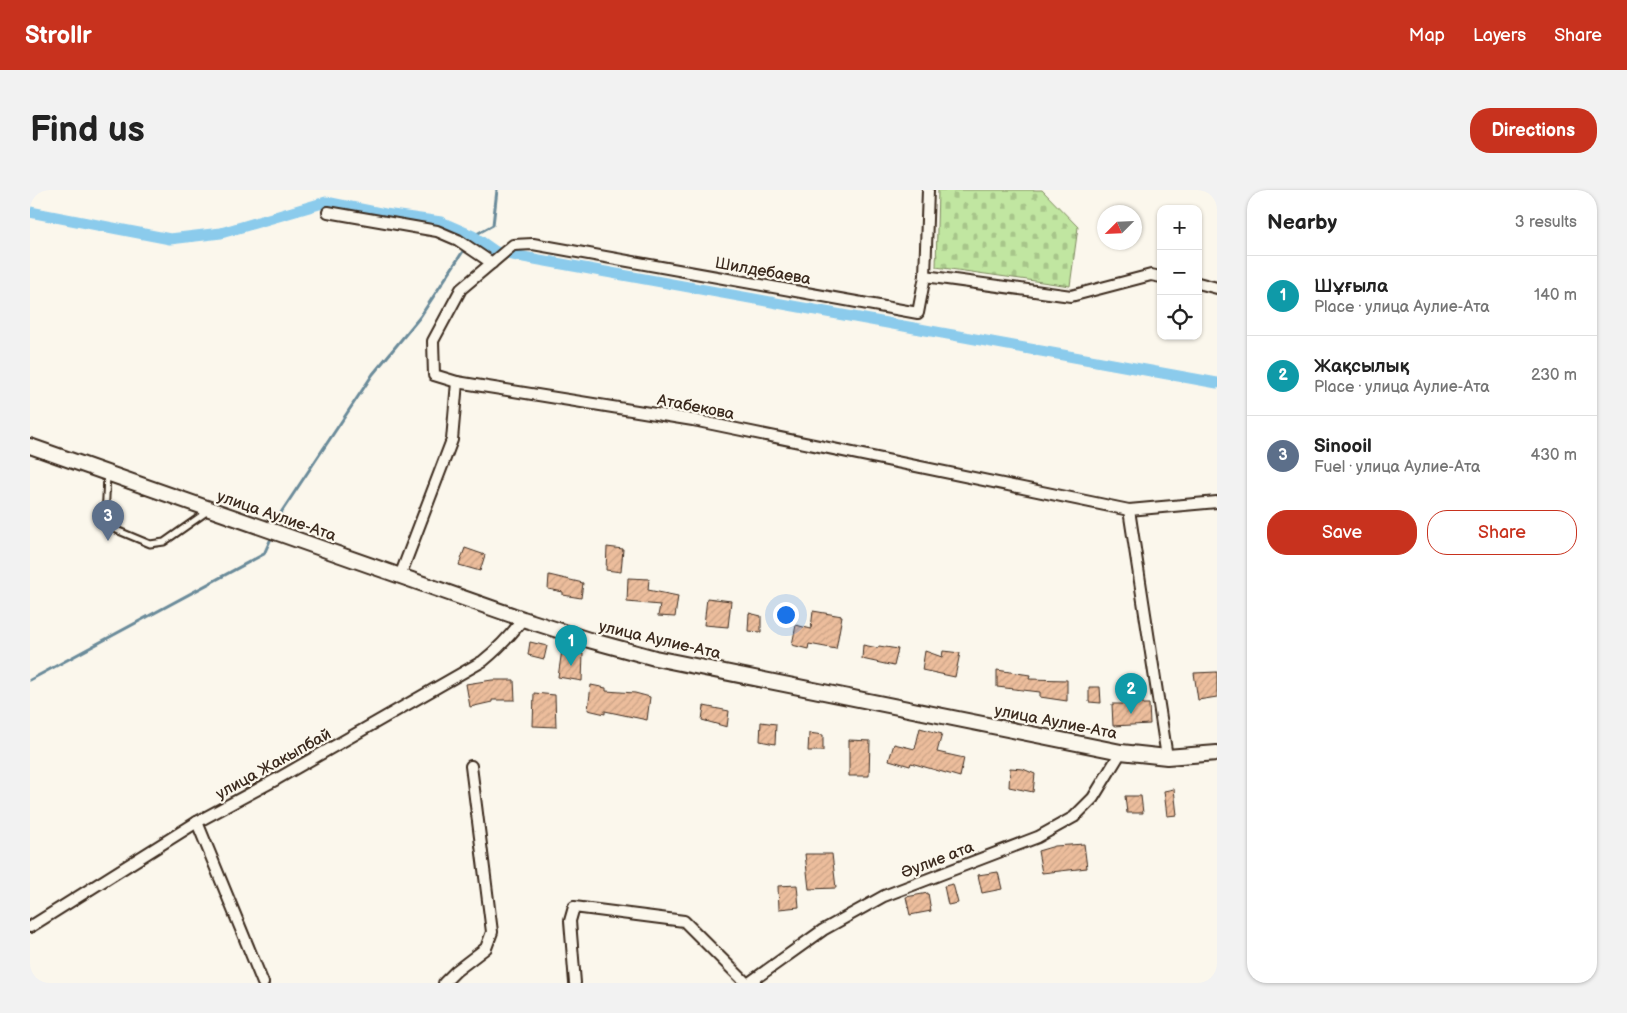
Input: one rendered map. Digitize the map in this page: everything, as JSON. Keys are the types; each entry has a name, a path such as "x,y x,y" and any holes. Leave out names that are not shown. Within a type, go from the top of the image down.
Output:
{"main road":[{"name":"улица Аулие-Ата","path":"30,446 523,619 655,658 1121,752 1167,757 1217,752"}],"street":[{"path":"928,190 925,276 1071,296 1151,276 1157,277"},
{"path":"328,212 437,231 458,240 492,263"},
{"name":"Шилдебаева","path":"457,382 434,375 433,341 461,289 514,245 533,244 918,312 925,276"},
{"path":"1202,284 1217,288"},
{"path":"400,576 452,440 457,382"},
{"name":"Атабекова","path":"457,382 692,420 1128,510 1217,502"},
{"path":"1128,510 1167,757"},
{"name":"улица Жакыпбай","path":"30,927 197,822 293,770 483,661 512,635 523,619"},
{"name":"Әулие ата","path":"748,983 823,930 884,896 1038,837 1074,817 1093,798 1121,752"},
{"path":"444,983 456,971 486,948 492,932 471,766"},
{"path":"197,822 262,983"},
{"path":"575,983 570,921 574,907 684,921 748,983"}],"lane":[{"path":"107,473 105,520 114,529 150,544 164,542 210,510"}],"green space":[{"path":"938,190 1042,190 1078,227 1070,286 936,267"}],"building":[{"path":"607,547 623,549 621,572 606,570"},
{"path":"465,548 485,555 480,571 459,565"},
{"path":"549,575 583,583 581,598 563,595 563,592 548,589"},
{"path":"628,578 649,579 648,590 678,596 675,617 658,616 660,605 627,602"},
{"path":"707,598 731,601 728,627 704,625"},
{"path":"813,611 842,616 836,649 809,644 808,649 792,645 796,625 811,629"},
{"path":"749,613 761,616 761,632 748,631"},
{"path":"530,642 547,646 544,659 528,655"},
{"path":"863,645 898,649 894,666 862,659"},
{"path":"562,650 583,654 582,681 558,677"},
{"path":"925,651 942,657 943,651 960,653 955,677 922,670"},
{"path":"997,670 1030,675 1029,679 1067,680 1067,701 1040,697 1040,692 997,687"},
{"path":"1217,672 1217,697 1198,700 1194,673"},
{"path":"492,680 514,680 515,700 492,700 492,702 470,707 466,684"},
{"path":"1141,683 1143,704 1149,704 1150,724 1113,726 1112,704 1126,704 1124,684"},
{"path":"591,685 606,688 606,691 635,693 650,697 647,720 605,711 605,714 588,710"},
{"path":"1089,687 1100,687 1101,703 1089,702"},
{"path":"534,693 555,695 556,727 533,726"},
{"path":"704,706 729,711 727,727 702,720"},
{"path":"761,722 776,724 775,744 760,741"},
{"path":"920,728 942,734 937,752 964,758 960,777 911,763 910,766 889,760 894,744 915,749"},
{"path":"809,733 823,735 823,751 808,751"},
{"path":"849,740 870,741 869,776 849,776"},
{"path":"1010,768 1023,769 1035,774 1033,792 1009,787"},
{"path":"1174,789 1177,815 1167,816 1164,791"},
{"path":"1125,796 1141,796 1143,813 1127,813"},
{"path":"1084,844 1087,868 1042,873 1038,851 1055,846"},
{"path":"805,854 832,854 836,888 809,889"},
{"path":"998,872 1002,889 982,893 978,875"},
{"path":"953,884 958,903 948,905 944,886"},
{"path":"797,885 799,907 779,909 778,886"},
{"path":"928,893 931,911 910,915 906,897"}],"waterway":[{"path":"275,528 282,511 373,374 420,317 473,236 493,225 497,190"},
{"path":"30,212 170,239 221,233 326,202 385,214 441,222 473,236 496,252 1217,383"},
{"path":"30,680 264,554 273,534"}],"place":[{"name":"Sinooil","path":"108,541"},
{"name":"Шұғыла","path":"571,666"},
{"name":"Жақсылық","path":"1131,714"}]}
